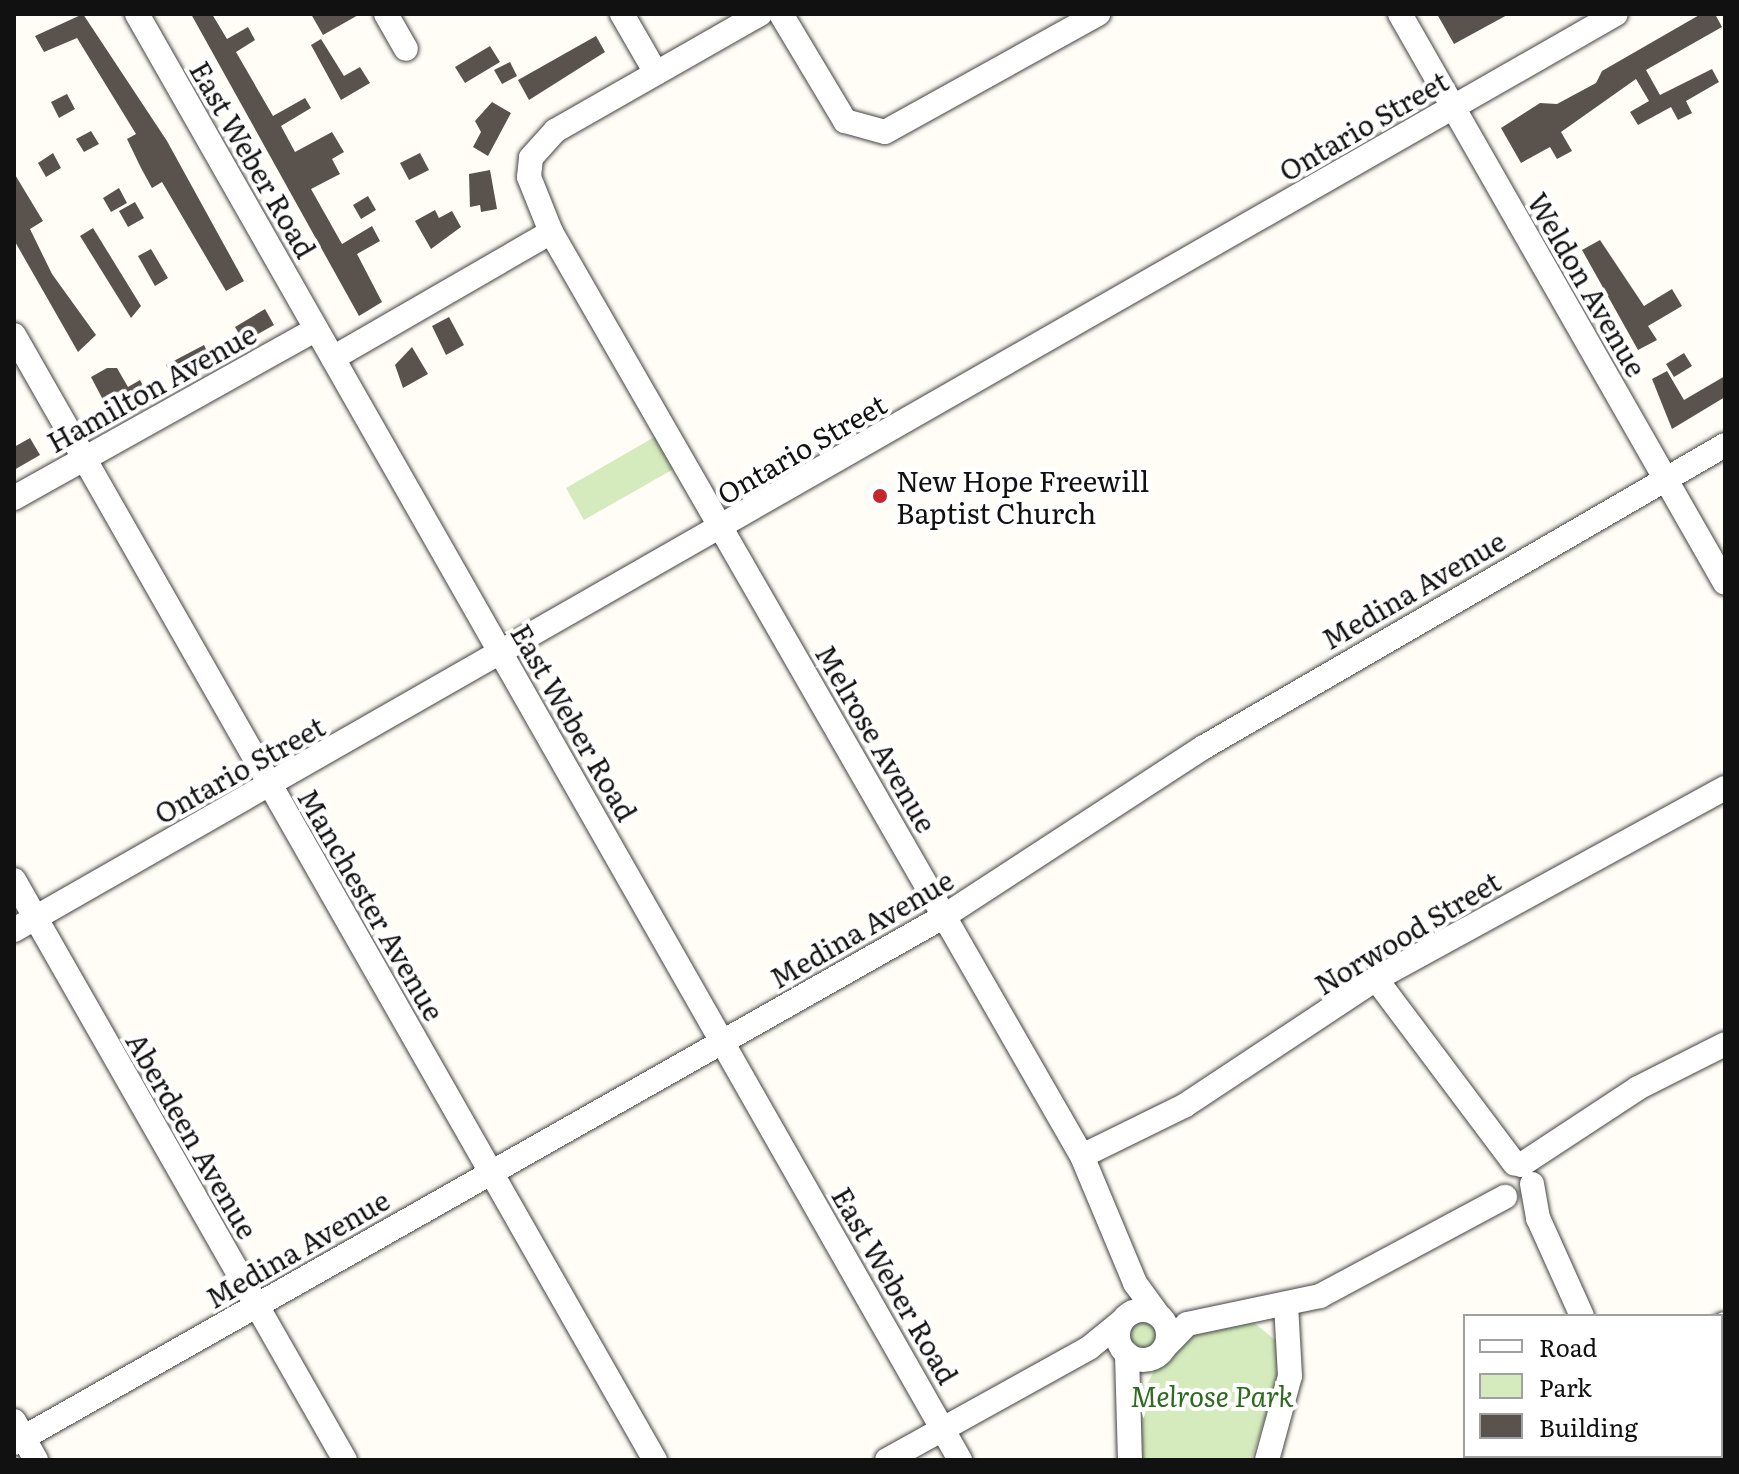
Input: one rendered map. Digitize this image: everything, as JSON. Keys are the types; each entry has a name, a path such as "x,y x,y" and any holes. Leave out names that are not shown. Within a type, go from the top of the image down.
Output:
{"street":[{"name":"East Weber Road","path":"137,14 960,1460"},
{"path":"386,14 406,49"},
{"path":"622,14 656,73"},
{"path":"333,358 551,232 529,177 540,142 760,14"},
{"path":"781,14 845,121 885,132 1098,14"},
{"name":"Weldon Avenue","path":"1400,14 1725,583"},
{"name":"Ontario Street","path":"14,930 502,655 1616,14"},
{"name":"Melrose Avenue","path":"551,232 1082,1156 1135,1283 1169,1319"},
{"name":"Hamilton Avenue","path":"14,498 316,329"},
{"name":"Manchester Avenue","path":"14,335 655,1460"},
{"name":"Medina Avenue","path":"17,1434 257,1306 943,917 1204,747 1725,445"},
{"name":"Norwood Street","path":"1082,1156 1184,1106 1376,979 1725,788"},
{"name":"Aberdeen Avenue","path":"14,880 345,1460"},
{"path":"1376,979 1494,1143 1538,1218 1581,1314"},
{"path":"887,1460 1089,1348 1169,1319 1286,1305 1400,1256 1479,1205 1638,1088 1725,1044"},
{"path":"1130,1460 1132,1379 1125,1334 1135,1283"},
{"path":"1267,1460 1290,1376 1286,1305"},
{"path":"1132,1379 1161,1351 1169,1319"},
{"path":"1125,1334 1161,1351"},
{"path":"17,1434 36,1460"}],"green space":[{"path":"658,435 677,467 584,520 566,488"},
{"path":"1143,1321 1153,1325 1157,1335 1153,1345 1143,1349 1133,1345 1129,1335 1133,1325"},
{"name":"Melrose Park","path":"1253,1322 1279,1343 1280,1375 1251,1460 1140,1460 1139,1399 1160,1360 1199,1330"}],"building":[{"path":"83,14 167,141 244,281 226,291 162,182 152,188 127,139 136,134 77,38 44,52 35,36"},
{"path":"191,14 212,14 227,39 248,27 255,40 236,52 273,116 305,98 311,108 281,126 295,152 332,132 344,152 332,159 340,174 311,189 342,244 372,226 380,241 357,254 382,302 359,316"},
{"path":"311,14 360,14 323,35"},
{"path":"1437,14 1509,14 1454,44"},
{"path":"1701,14 1715,14 1722,27 1646,70 1660,95 1712,69 1719,82 1686,101 1692,113 1678,120 1671,107 1638,125 1630,112 1649,101 1636,79 1561,132 1572,151 1557,159 1550,147 1521,163 1501,128 1540,103 1557,104 1596,83 1602,71"},
{"path":"596,36 605,52 529,100 518,80"},
{"path":"321,39 344,76 360,67 370,83 341,100 311,45"},
{"path":"490,46 500,62 465,83 455,67"},
{"path":"510,62 517,76 502,84 494,70"},
{"path":"67,94 75,109 59,118 51,102"},
{"path":"492,102 511,113 488,156 473,147 481,132 475,121"},
{"path":"91,131 99,144 84,152 76,139"},
{"path":"53,153 61,168 46,177 38,163"},
{"path":"420,153 429,170 409,180 400,163"},
{"path":"490,170 497,209 481,212 480,205 470,207 469,174"},
{"path":"14,173 43,221 30,229 52,274 96,335 78,352 14,240"},
{"path":"119,188 127,203 111,212 103,198"},
{"path":"368,196 376,210 361,219 353,205"},
{"path":"135,202 144,218 128,227 119,211"},
{"path":"435,210 439,218 452,211 461,227 431,249 415,221"},
{"path":"93,228 141,306 131,318 80,236"},
{"path":"1600,240 1644,306 1672,289 1682,306 1648,326 1657,340 1638,350 1582,250"},
{"path":"151,249 168,278 155,286 138,256"},
{"path":"265,309 274,325 244,342 235,327"},
{"path":"449,317 464,345 446,355 432,326"},
{"path":"204,345 211,359 174,379 166,365"},
{"path":"412,347 428,374 403,388 395,365"},
{"path":"1684,353 1692,366 1674,377 1666,364"},
{"path":"107,368 117,368 128,387 140,380 147,393 113,419 91,377"},
{"path":"1667,371 1684,400 1725,376 1725,397 1672,429 1652,379"},
{"path":"30,438 40,455 14,470 14,447"}],"place":[{"name":"New Hope Freewill Baptist Church","path":"880,496"}]}
